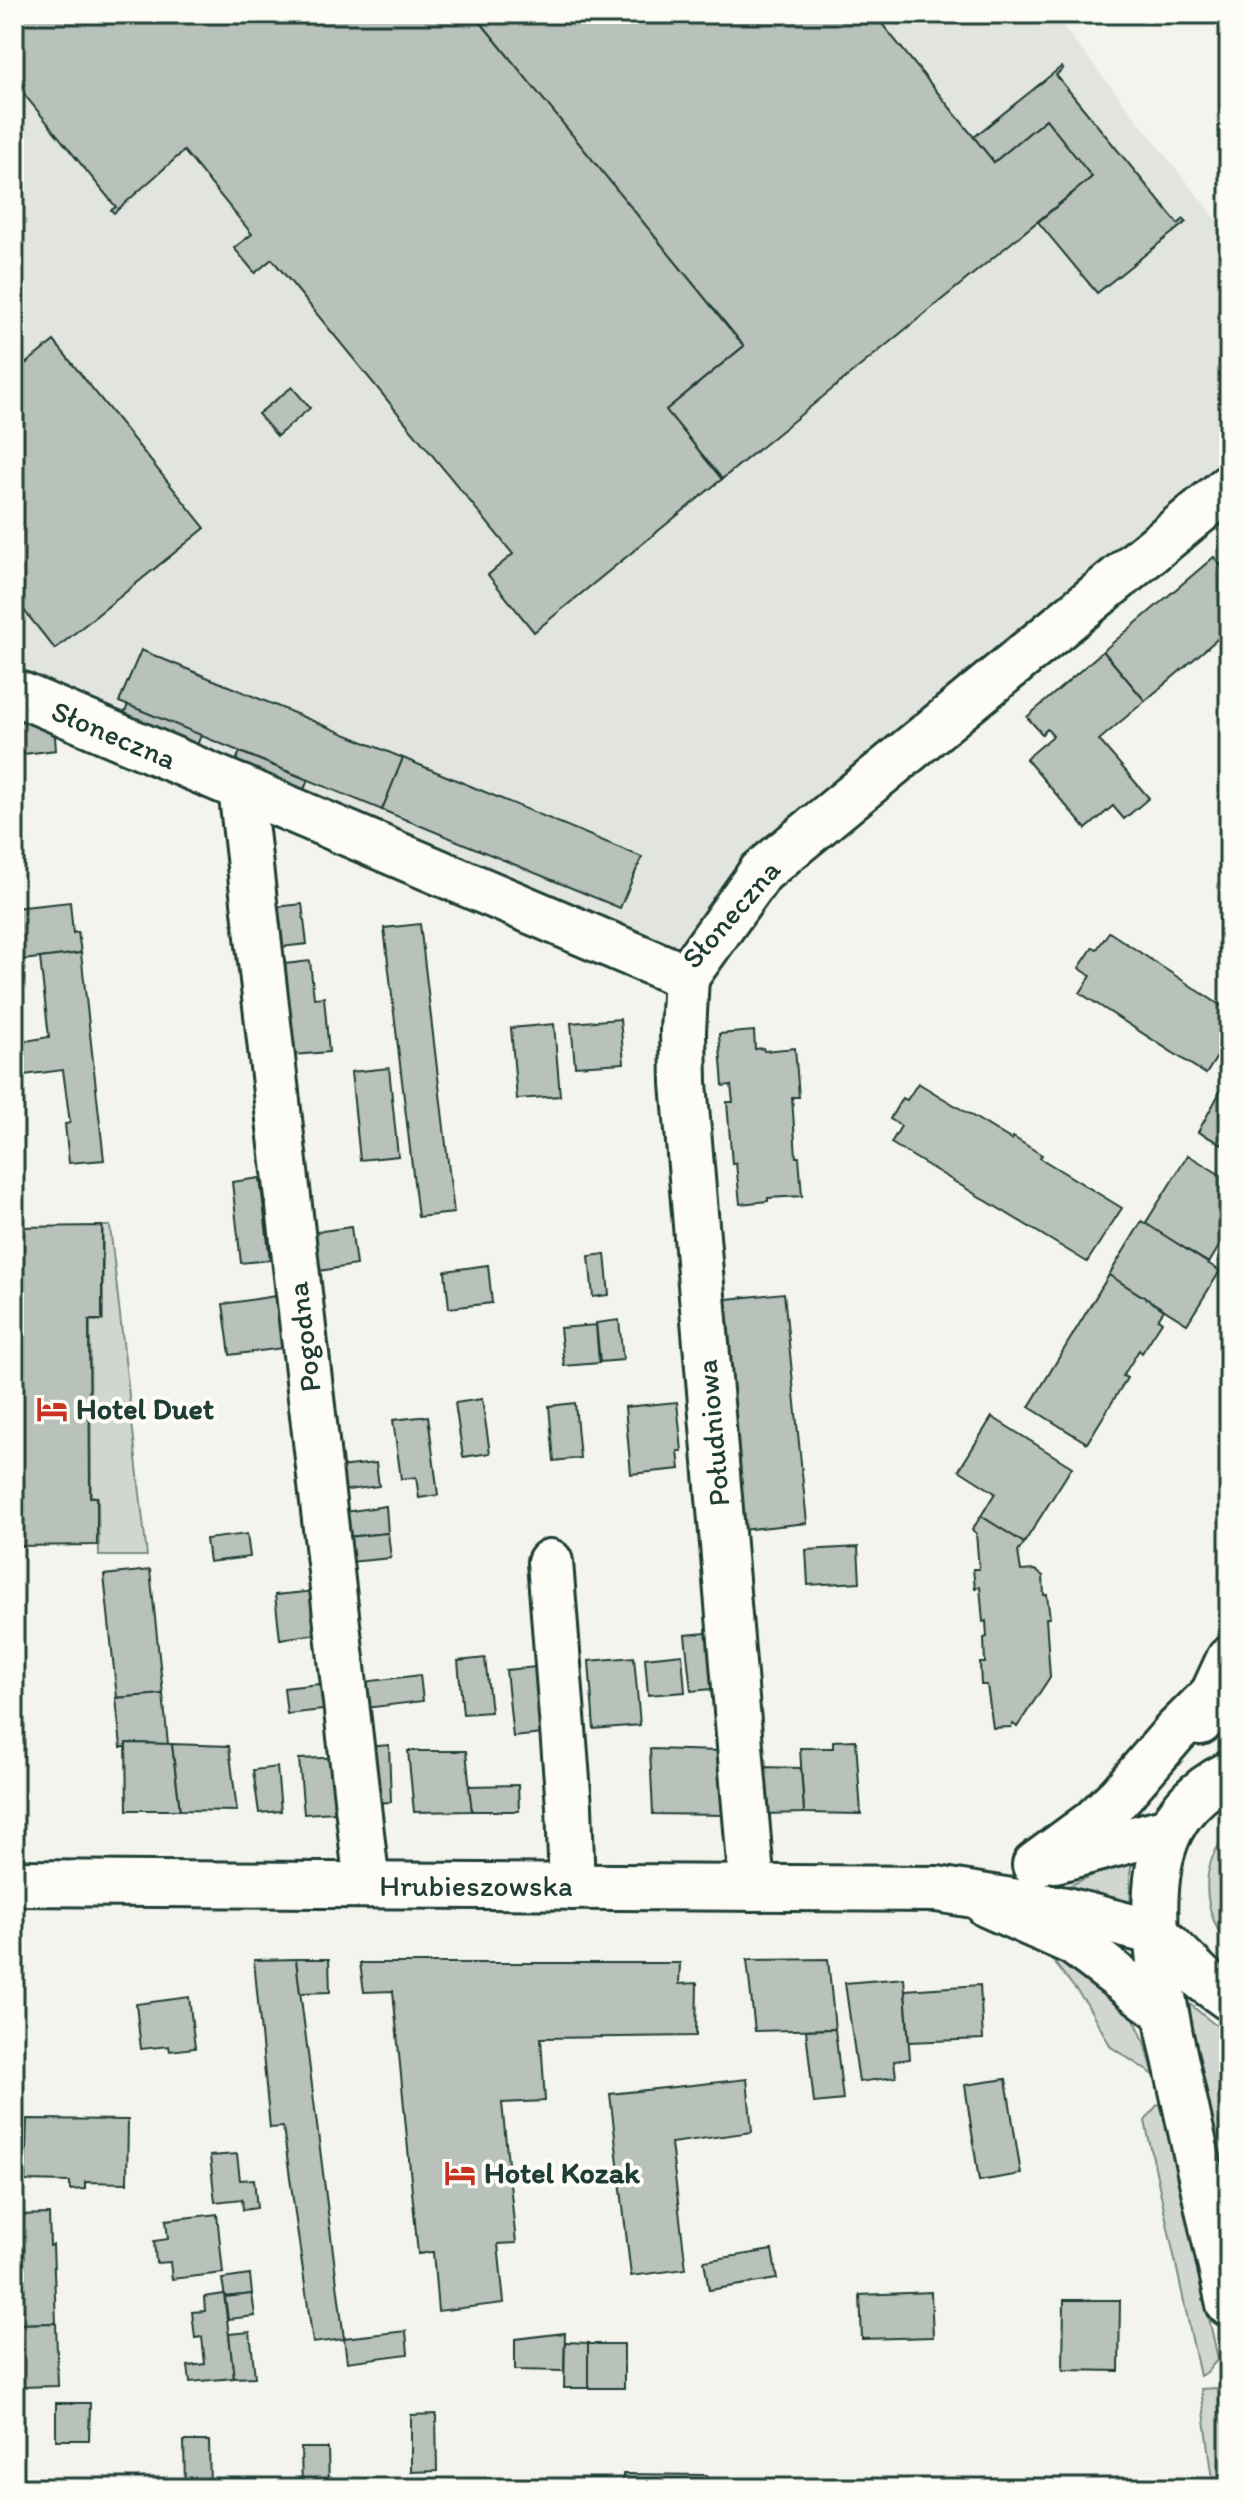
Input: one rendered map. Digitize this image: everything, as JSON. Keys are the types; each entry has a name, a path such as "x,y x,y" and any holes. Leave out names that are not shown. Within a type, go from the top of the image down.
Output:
{"street":[{"name":"Słoneczna","path":"14,692 686,977 761,872 1229,487"},
{"name":"Pogodna","path":"241,788 367,1885"},
{"name":"Południowa","path":"686,977 684,1083 752,1888"},
{"path":"550,1562 569,1806 572,1887"},
{"path":"1221,1677 1186,1752 1176,1782 1156,1874 1156,1933 1165,2012 1229,2304"},
{"path":"1035,1865 1092,1823 1120,1796 1221,1677"},
{"path":"952,1892 1035,1865 1168,1830 1197,1795 1229,1774"},
{"name":"Hrubieszowska","path":"14,1883 952,1892"},
{"path":"952,1892 1066,1910 1156,1933 1204,1980 1229,1998"},
{"path":"952,1892 1074,1943 1165,2012"}],"shaded area":[{"path":"14,14 1053,14 1229,235 1229,485 814,825 685,976 68,714 14,655"},
{"path":"103,1226 110,1226 147,1556 99,1556 98,1497 91,1496 90,1321 103,1321"},
{"path":"1229,1834 1226,1893 1229,1895 1229,1946 1214,1920 1207,1889 1212,1859"},
{"path":"1133,1857 1131,1913 1066,1887"},
{"path":"1046,1952 1124,1996 1145,2043 1154,2075 1111,2047 1087,2004"},
{"path":"1186,2001 1214,2024 1229,2030 1229,2201"},
{"path":"1162,2103 1218,2359 1200,2376 1145,2121"},
{"path":"1215,2388 1227,2398 1229,2488 1214,2488 1201,2389"}],"building":[{"path":"14,14 474,14 744,346 666,410 722,479 534,632 488,575 513,554 272,259 255,273 234,248 252,234 184,151 114,213 111,210 116,207 14,82"},
{"path":"474,14 874,14 994,162 1046,119 1092,177 722,479 666,410 744,346"},
{"path":"1061,67 1063,69 1056,75 1178,224 1184,219 1186,222 1097,293 1038,222 1092,177 1046,119 994,162 974,137"},
{"path":"54,341 205,528 55,649 14,598 14,373"},
{"path":"292,387 310,408 277,436 258,414"},
{"path":"1214,557 1229,575 1229,629 1145,701 1103,651"},
{"path":"141,650 403,758 382,810 119,702"},
{"path":"1103,651 1145,701 1099,740 1149,798 1124,819 1113,806 1086,829 1026,759 1053,736 1047,729 1042,734 1027,717"},
{"path":"128,705 201,735 194,753 120,723"},
{"path":"14,708 54,724 56,750 15,755"},
{"path":"240,752 308,780 301,797 232,769"},
{"path":"403,758 642,857 620,908 382,810"},
{"path":"70,902 73,933 78,932 81,953 14,961 14,908"},
{"path":"302,904 307,944 281,947 276,907"},
{"path":"420,924 454,1213 418,1217 384,928"},
{"path":"1109,932 1229,1011 1229,1038 1206,1074 1080,993 1091,976 1079,968 1093,947 1097,949"},
{"path":"81,953 104,1160 69,1163 65,1124 70,1123 63,1070 24,1075 14,1073 14,1043 49,1037 40,958"},
{"path":"310,961 314,998 324,997 329,1052 293,1055 286,1003 289,1003 285,964"},
{"path":"620,1019 624,1063 575,1066 571,1023"},
{"path":"554,1024 560,1096 517,1099 511,1028"},
{"path":"754,1031 755,1049 795,1048 799,1097 792,1097 802,1196 740,1204 736,1163 732,1164 727,1102 733,1102 731,1085 723,1086 719,1034"},
{"path":"389,1068 398,1156 360,1160 351,1072"},
{"path":"918,1083 1012,1140 1013,1137 1042,1155 1040,1158 1122,1208 1087,1262 891,1143 901,1126 890,1119 902,1098 907,1100"},
{"path":"1225,1083 1229,1085 1229,1148 1198,1132"},
{"path":"1188,1155 1224,1177 1229,1169 1229,1230 1209,1263 1145,1224"},
{"path":"260,1178 270,1260 241,1263 232,1182"},
{"path":"1142,1221 1220,1271 1187,1324 1109,1275"},
{"name":"Hotel Duet","path":"102,1226 102,1320 89,1320 90,1497 97,1497 97,1545 14,1546 14,1227"},
{"path":"351,1227 356,1265 313,1272 308,1233"},
{"path":"605,1254 609,1295 593,1297 589,1256"},
{"path":"488,1265 492,1303 449,1308 445,1271"},
{"path":"1109,1275 1164,1310 1158,1319 1162,1322 1142,1353 1139,1350 1123,1376 1127,1378 1087,1443 1029,1407"},
{"path":"784,1293 807,1523 732,1531 708,1301"},
{"path":"276,1296 283,1348 230,1355 223,1304"},
{"path":"619,1320 623,1360 600,1362 596,1323"},
{"path":"596,1325 599,1363 564,1366 560,1328"},
{"path":"482,1399 490,1453 463,1457 455,1403"},
{"path":"677,1402 682,1451 678,1451 680,1469 631,1474 625,1407"},
{"path":"575,1403 580,1458 554,1461 549,1406"},
{"path":"428,1416 438,1495 419,1498 416,1477 401,1479 393,1420"},
{"path":"992,1417 1072,1467 1024,1543 981,1516 995,1493 959,1470"},
{"path":"376,1463 379,1486 341,1491 338,1467"},
{"path":"386,1506 388,1533 347,1537 344,1512"},
{"path":"981,1516 1024,1543 1018,1552 1021,1571 1035,1570 1043,1576 1044,1595 1047,1595 1050,1677 1017,1727 1013,1724 1011,1727 993,1728 987,1685 981,1685 980,1663 985,1663 984,1638 987,1637 980,1587 975,1588 973,1569 979,1569 976,1533 972,1530"},
{"path":"388,1533 391,1558 350,1562 347,1537"},
{"path":"247,1534 250,1557 209,1562 206,1539"},
{"path":"858,1547 860,1582 808,1585 806,1550"},
{"path":"150,1570 163,1694 117,1698 104,1575"},
{"path":"326,1590 330,1632 280,1639 275,1595"},
{"path":"717,1632 723,1688 691,1691 685,1635"},
{"path":"682,1654 685,1692 648,1695 645,1658"},
{"path":"634,1657 640,1725 594,1729 589,1661"},
{"path":"485,1658 491,1712 463,1714 458,1661"},
{"path":"536,1667 543,1734 513,1737 506,1670"},
{"path":"420,1675 423,1701 366,1708 363,1682"},
{"path":"337,1682 340,1708 287,1714 284,1688"},
{"path":"163,1694 168,1744 126,1743 126,1747 121,1747 116,1698"},
{"path":"856,1740 861,1814 804,1813 800,1748 833,1748 833,1741"},
{"path":"126,1743 172,1744 180,1810 127,1810"},
{"path":"172,1744 229,1746 237,1811 180,1810"},
{"path":"389,1745 391,1802 371,1803 367,1747"},
{"path":"650,1749 720,1751 723,1815 653,1814"},
{"path":"408,1751 466,1751 472,1811 414,1812"},
{"path":"345,1757 350,1811 304,1814 299,1759"},
{"path":"277,1767 281,1811 259,1813 253,1770"},
{"path":"762,1767 801,1768 804,1813 764,1814"},
{"path":"518,1785 519,1811 472,1811 469,1786"},
{"path":"296,1959 344,2339 313,2343 283,2127 270,2128 254,1960"},
{"path":"296,1959 329,1959 330,1992 300,1993"},
{"path":"828,1959 835,2029 755,2031 747,1960"},
{"name":"Hotel Kozak","path":"360,1963 680,1963 679,1984 697,1983 696,2036 541,2038 545,2101 502,2103 516,2243 498,2244 504,2303 438,2311 433,2252 418,2254 393,1991 364,1992"},
{"path":"904,1978 910,2059 894,2061 896,2077 859,2082 845,1983"},
{"path":"980,1985 983,2039 909,2042 905,1990"},
{"path":"189,1997 195,2048 170,2051 169,2046 141,2049 136,2004"},
{"path":"835,2029 843,2100 814,2103 806,2030"},
{"path":"747,2079 752,2132 671,2143 686,2269 631,2276 610,2094"},
{"path":"1006,2079 1021,2174 979,2181 965,2085"},
{"path":"27,2119 128,2120 127,2183 85,2182 85,2189 70,2190 70,2182 25,2181"},
{"path":"237,2154 240,2180 254,2179 257,2208 243,2210 242,2199 215,2202 210,2156"},
{"path":"49,2214 56,2323 18,2324 14,2215"},
{"path":"217,2214 223,2273 172,2279 170,2262 156,2263 154,2241 168,2239 166,2220"},
{"path":"772,2250 777,2279 709,2290 704,2261"},
{"path":"250,2275 252,2294 225,2297 222,2279"},
{"path":"931,2292 933,2337 862,2339 860,2295"},
{"path":"224,2294 234,2378 190,2382 188,2366 205,2364 202,2337 195,2338 192,2312 205,2311 204,2297"},
{"path":"252,2294 255,2316 228,2319 225,2297"},
{"path":"1064,2300 1120,2300 1119,2371 1063,2370"},
{"path":"56,2323 58,2386 20,2387 18,2324"},
{"path":"406,2331 408,2354 347,2362 344,2338"},
{"path":"250,2332 255,2377 234,2378 229,2334"},
{"path":"565,2333 564,2371 515,2370 515,2339"},
{"path":"565,2342 589,2343 588,2388 564,2388"},
{"path":"588,2344 624,2344 624,2388 588,2388"},
{"path":"56,2403 90,2403 89,2440 56,2440"},
{"path":"436,2414 437,2471 411,2472 411,2415"},
{"path":"184,2441 209,2441 210,2488 185,2488"},
{"path":"301,2448 328,2448 329,2488 302,2488"},
{"path":"623,2474 707,2475 707,2488 623,2488"},
{"path":"14,2479 69,2480 69,2488 14,2488"},
{"path":"509,2481 509,2488 478,2488 478,2482"}],"place":[{"name":"Hotel Duet","path":"52,1409"},
{"name":"Hotel Kozak","path":"460,2173"}]}
